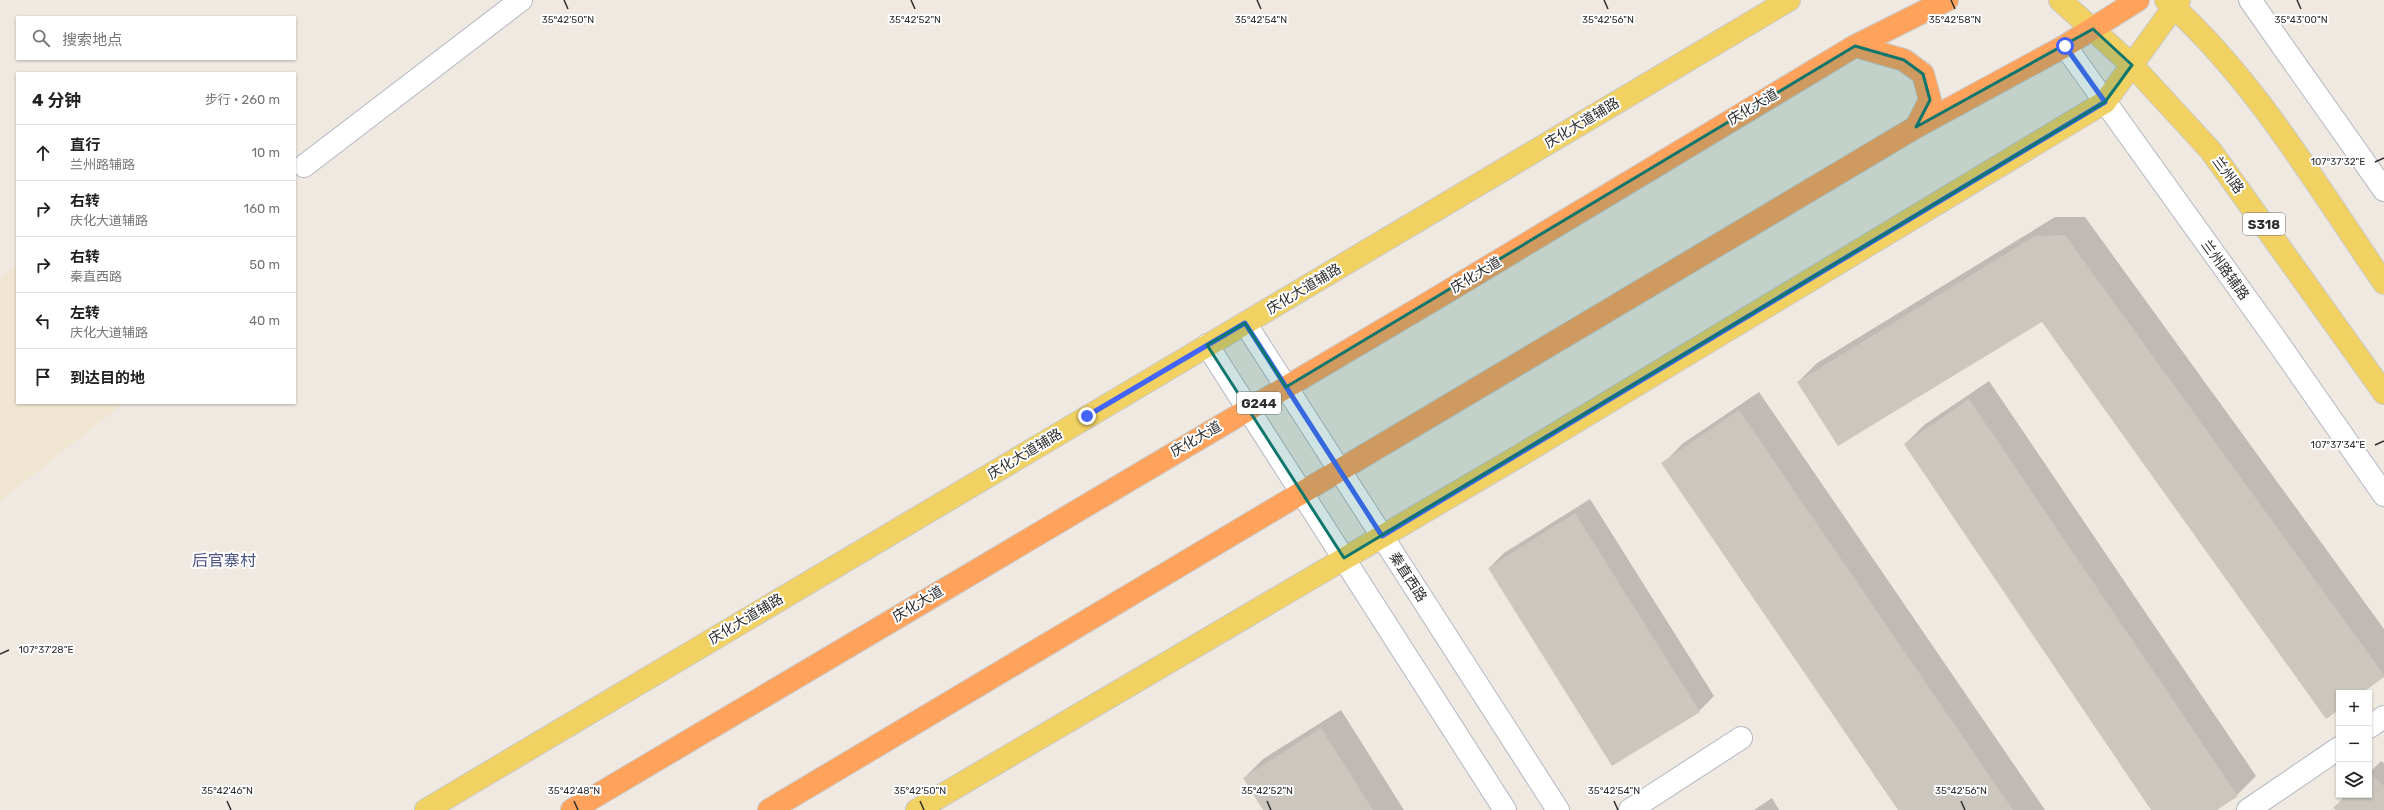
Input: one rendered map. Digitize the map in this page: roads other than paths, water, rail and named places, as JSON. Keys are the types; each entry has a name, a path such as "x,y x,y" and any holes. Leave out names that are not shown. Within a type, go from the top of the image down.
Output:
{"highway":[{"name":"庆化大道","path":"572,810 1430,302 1855,46 1947,0"},
{"path":"769,810 1916,127 2065,46 2138,0"},
{"path":"1855,46 1904,60 1923,74 1930,100 1916,127"}],"main road":[{"name":"庆化大道辅路","path":"426,810 1789,0"},
{"name":"兰州路","path":"2060,0 2132,64 2212,151 2384,393"},
{"path":"916,810 1382,536 2105,102 2173,2 2201,32 2271,118 2384,283"}],"street":[{"path":"304,166 521,0"},
{"path":"2250,0 2384,190"},
{"name":"兰州路辅路","path":"2065,46 2274,337 2384,494"},
{"name":"秦直西路","path":"1245,323 1558,810"},
{"path":"1207,345 1505,810"},
{"path":"2370,726 2384,717"},
{"path":"1630,810 1741,738"},
{"path":"2248,810 2336,750"}],"district":[{"name":"后官寨村","path":"224,560"}]}
